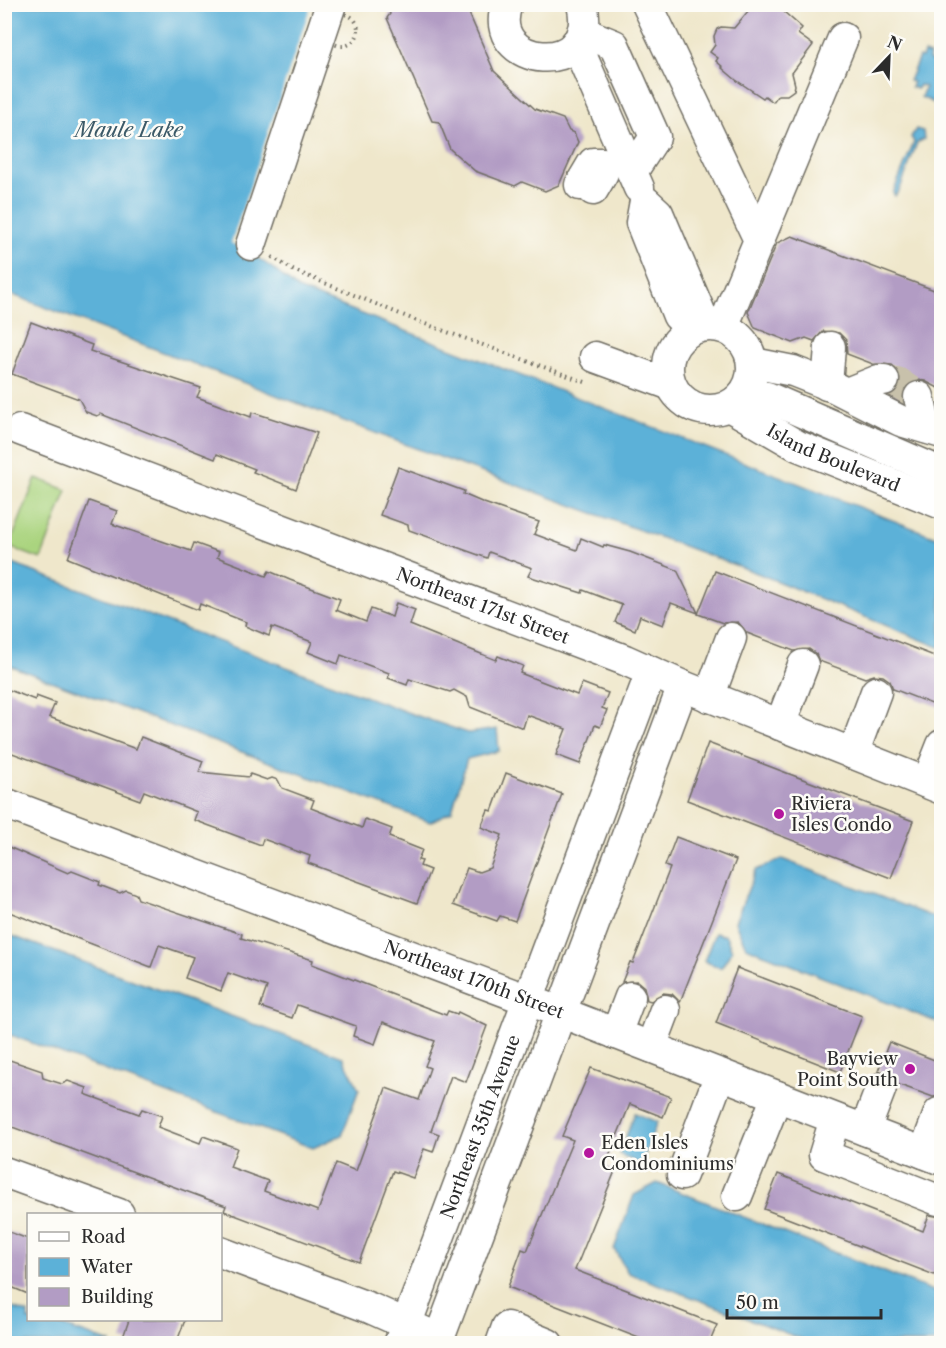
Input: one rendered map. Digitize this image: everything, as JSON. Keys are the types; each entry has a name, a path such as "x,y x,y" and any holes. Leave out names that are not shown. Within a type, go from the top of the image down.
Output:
{"street":[{"path":"251,245 331,4"},
{"path":"507,4 504,24 508,36 527,55 540,58 554,57 566,52 580,27"},
{"path":"647,4 759,240"},
{"path":"580,27 606,172 658,213 709,328"},
{"path":"709,328 759,240 843,38"},
{"path":"595,372 671,385 668,371 671,352 683,335 709,328 736,334 746,345 753,363 749,386 736,401"},
{"path":"830,347 837,389"},
{"path":"753,363 794,371 837,389 901,421 934,431"},
{"path":"837,389 884,380"},
{"name":"Island Boulevard","path":"671,385 678,396 702,410 715,411 736,401 767,398 942,473"},
{"path":"919,397 934,431"},
{"name":"Island Boulevard","path":"736,401 798,446 942,504"},
{"name":"Northeast 171st Street","path":"20,430 651,672 934,786"},
{"name":"Northeast 35th Avenue","path":"442,1342 560,1012 696,692 731,638"},
{"path":"780,725 803,665"},
{"name":"Northeast 35th Avenue","path":"402,1334 651,672"},
{"path":"853,754 876,692"},
{"path":"934,786 942,746"},
{"name":"Northeast 170th Street","path":"4,803 560,1012 933,1156"},
{"path":"616,1034 630,997"},
{"path":"651,1047 665,1010"},
{"path":"682,1175 720,1074"},
{"path":"865,1130 880,1088"},
{"path":"736,1196 777,1096"},
{"path":"933,1156 939,1113"},
{"path":"836,1119 824,1155 938,1200 942,1198"},
{"path":"4,1172 114,1213"},
{"path":"222,1253 402,1334 442,1342"},
{"path":"501,1344 507,1327 548,1344"}],"path":[{"path":"251,245 293,270 417,321 595,372"}],"green space":[{"path":"36,478 67,490 41,559 9,547"}],"water":[{"name":"Maule Lake","path":"4,5 320,5 243,248 298,289 941,539 941,648 757,573 407,445 5,292"},
{"path":"938,51 941,52 941,106 921,97 925,87 919,85 917,89 911,87 913,82 909,81 919,57 922,58 924,53 930,55 929,60 934,62"},
{"path":"916,129 923,131 924,139 917,143 900,189 895,196 893,193 914,142 911,137"},
{"path":"5,561 412,714 468,733 497,729 499,751 467,759 452,811 430,822 5,664"},
{"path":"782,859 941,920 941,1024 746,947 735,922 756,870"},
{"path":"4,933 343,1057 359,1089 342,1135 313,1148 5,1033"},
{"path":"715,933 726,936 732,951 721,968 704,961"},
{"path":"635,1113 657,1122 641,1165 619,1154"},
{"path":"657,1183 941,1294 941,1343 812,1343 628,1273 614,1249 634,1195"},
{"path":"4,1305 27,1313 27,1321 48,1321 112,1343 5,1343"}],"pier":[{"path":"311,5 321,5 242,248 231,243"}],"building":[{"path":"386,4 465,4 494,71 535,109 563,119 569,131 574,133 578,142 559,185 545,191 522,182 515,186 475,171 450,149 439,122 432,121 387,18 390,14"},
{"path":"754,4 775,4 802,28 798,34 813,45 792,73 794,90 787,95 778,95 773,102 736,80 722,68 716,61 718,58 710,52 715,45 714,36 717,29 734,28"},
{"path":"792,236 942,293 942,390 925,381 912,379 903,391 902,401 890,396 899,388 901,379 899,371 892,365 873,364 847,354 846,340 839,333 823,331 814,341 806,338 793,343 755,328 748,312 777,243"},
{"path":"31,322 92,345 90,351 201,388 197,397 251,417 252,412 317,433 296,489 253,472 255,469 217,454 215,459 101,414 97,416 86,412 79,399 12,374"},
{"path":"398,467 464,491 463,494 484,503 539,522 534,534 577,550 581,538 603,547 604,545 630,552 677,570 698,613 671,603 663,625 640,616 635,630 615,622 622,605 583,590 582,593 528,576 532,568 489,552 487,558 409,530 408,525 380,515"},
{"path":"89,501 117,511 112,524 191,551 194,543 219,552 217,557 266,576 269,571 340,599 336,610 366,622 371,609 392,617 396,603 415,610 410,625 496,660 498,656 523,666 520,673 577,695 582,683 608,693 602,708 607,710 600,727 595,725 580,764 556,755 566,729 527,715 523,728 470,707 467,697 454,690 450,692 409,679 407,685 388,678 389,673 341,655 338,664 308,652 312,642 272,627 269,636 245,626 246,622 200,604 198,610 68,558"},
{"path":"715,571 942,659 942,708 893,689 890,681 883,676 874,675 865,678 819,661 816,654 809,649 794,651 747,633 738,622 723,623 698,614"},
{"path":"4,688 35,700 36,696 55,703 49,717 136,749 141,737 203,761 199,772 249,777 250,774 267,780 272,778 278,780 282,788 314,800 311,808 362,828 365,819 392,829 389,837 422,850 418,860 422,861 420,866 430,870 417,903 308,863 310,856 263,839 261,845 194,820 197,812 144,791 140,800 4,750"},
{"name":"Riviera Isles Condo","path":"708,743 913,821 891,878 687,800"},
{"path":"506,773 562,794 515,921 500,916 497,921 453,905 467,868 479,872 490,868 502,835 481,827 488,810 492,811"},
{"path":"676,837 736,860 680,1002 672,994 663,993 651,1001 647,1000 644,987 637,981 622,982 630,962 633,963 670,868 665,866"},
{"path":"4,845 68,873 72,871 100,882 99,885 120,893 126,890 136,894 138,899 242,934 241,938 313,960 312,964 446,1015 448,1011 457,1014 458,1012 487,1026 466,1082 451,1076 431,1131 439,1134 433,1152 424,1149 413,1178 393,1171 359,1262 224,1211 226,1206 4,1124 4,1058 42,1071 43,1078 62,1084 68,1081 87,1088 85,1094 139,1114 142,1109 162,1116 158,1127 200,1143 203,1136 237,1148 230,1167 268,1181 264,1191 318,1211 336,1163 356,1171 386,1088 419,1100 430,1068 425,1066 435,1041 383,1022 375,1044 353,1036 356,1026 297,1005 292,1018 260,1007 267,987 228,973 221,991 185,978 193,957 159,945 151,967 4,910"},
{"path":"737,968 862,1016 840,1072 716,1023"},
{"name":"Bayview Point South","path":"889,1042 942,1063 942,1096 933,1097 897,1084 888,1072 878,1071"},
{"path":"591,1068 671,1097 663,1117 630,1104 605,1166 615,1171 575,1270 717,1325 709,1344 654,1344 508,1287 522,1249 527,1251 573,1140 562,1136"},
{"path":"778,1174 923,1231 929,1215 942,1217 942,1278 764,1209"},
{"path":"4,1230 27,1239 27,1294 4,1284"},
{"path":"129,1321 185,1321 176,1344 131,1344 122,1340"}],"tunnel":[{"path":"884,380 897,382 919,397"}],"place":[{"name":"Riviera Isles Condo","path":"779,814"},
{"name":"Bayview Point South","path":"910,1069"},
{"name":"Eden Isles Condominiums","path":"589,1153"}]}
